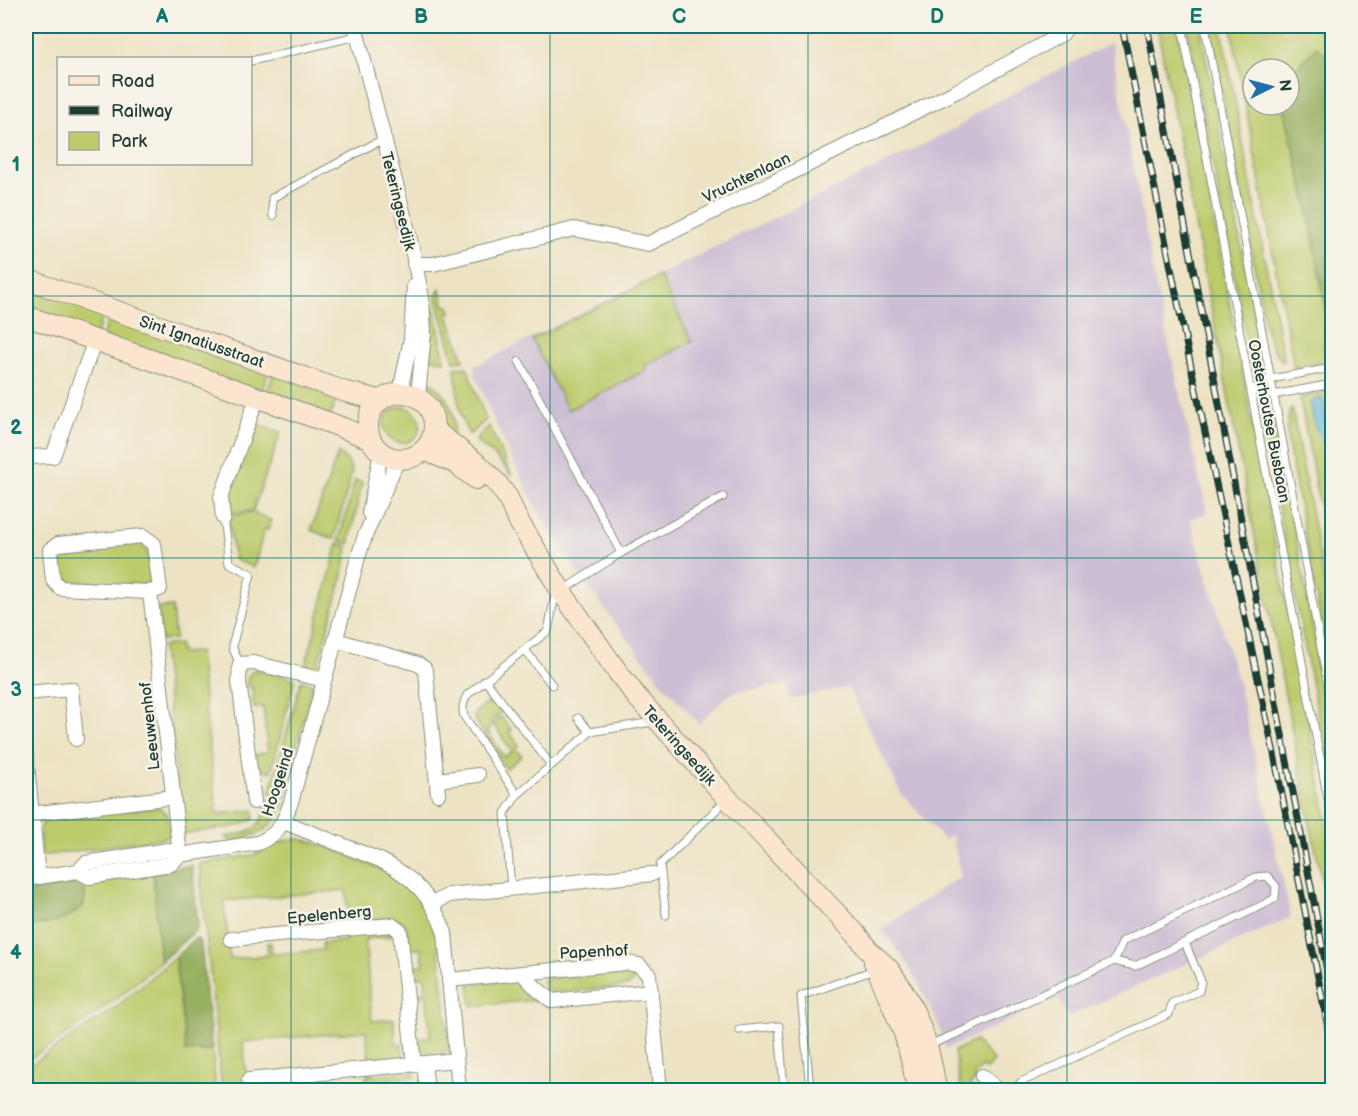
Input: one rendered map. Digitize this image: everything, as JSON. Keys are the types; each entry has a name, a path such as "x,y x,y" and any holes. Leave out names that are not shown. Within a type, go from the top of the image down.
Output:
{"main road":[{"name":"Sint Ignatiusstraat","path":"26,279 346,392 380,400"},
{"path":"26,316 333,424 383,450 408,459 424,450 434,430 431,411 425,403 409,394 386,396 380,400 368,418 368,428 383,450"},
{"name":"Teteringsedijk","path":"434,430 480,466 497,483 508,498 516,517 559,588 614,667 658,722 856,934 877,962 904,1033 917,1090"},
{"name":"Teteringsedijk","path":"424,450 463,468 516,517"},
{"name":"Teteringsedijk","path":"877,962 890,970 918,1021 927,1046 936,1090"}],"street":[{"name":"Vruchtenlaan","path":"414,264 433,264 574,230 648,244 957,91 1062,34 1068,26"},
{"name":"Teteringsedijk","path":"356,31 410,239 422,298 424,333 409,394"},
{"path":"26,457 53,456 95,340"},
{"path":"223,518 221,497 258,398"},
{"name":"Hoogeind","path":"26,755 31,814 32,878 78,871 89,877 171,864 180,855 258,843 277,832 284,822 291,802 365,536 383,450"},
{"name":"Leeuwenhof","path":"143,536 154,544 159,589 150,592 60,588 53,580 50,550 58,544 143,536"},
{"name":"Leeuwenhof","path":"150,592 180,855"},
{"path":"336,640 418,664 424,668 437,787 478,776"},
{"path":"240,664 254,663 324,680"},
{"name":"Hoogeind","path":"240,664 239,681 254,802"},
{"path":"26,693 71,689 76,739"},
{"path":"31,814 173,797"},
{"path":"284,822 393,867 419,886 432,904 445,933 459,1090"},
{"path":"432,904 448,895 657,873"},
{"name":"Epelenberg","path":"231,939 392,925 400,931 419,1064 427,1090"},
{"name":"Papenhof","path":"449,980 626,963 639,965 649,975 660,1090"},
{"path":"522,973 552,1001 651,991"},
{"path":"249,1080 456,1060"},
{"path":"982,1076 998,1090"}],"lane":[{"name":"Oosterhoutse Busbaan","path":"1182,26 1332,821"},
{"name":"Oosterhoutse Busbaan","path":"1205,26 1332,707"},
{"path":"252,61 356,31"},
{"name":"Teteringsedijk","path":"273,216 272,198 383,139"},
{"path":"519,361 621,553"},
{"path":"1251,390 1271,379 1332,368"},
{"path":"1251,390 1273,395 1332,384"},
{"path":"517,795 464,716 463,702 467,695 548,631 559,588 723,497"},
{"path":"223,518 229,563 251,574 233,643 233,649 240,664"},
{"path":"525,650 552,685"},
{"path":"485,680 551,765"},
{"path":"578,718 590,732"},
{"path":"511,889 505,813 517,795 590,732 658,722"},
{"path":"666,915 657,873 660,865 728,798"},
{"path":"927,1046 1114,961 1135,966 1267,903 1275,898 1276,886 1267,876 1256,877 1123,941 1114,961"},
{"path":"1014,1090 1021,1082 1169,1014 1172,1003 1199,991 1202,981 1185,943"},
{"path":"810,1088 801,996 877,962"},
{"path":"739,1030 779,1026 784,1090"}],"shaded area":[{"path":"1111,43 1154,279 1207,513 1190,519 1238,682 1291,917 1067,1017 1058,998 946,1049 937,1022 918,982 881,929 961,876 952,835 944,840 901,793 848,687 791,699 787,684 733,693 699,724 662,683 606,611 573,565 537,508 493,418 475,374 475,366 958,127 980,110"}],"green space":[{"path":"1157,26 1177,26 1332,846 1332,929 1306,803"},
{"path":"1187,26 1200,26 1264,369 1262,372 1250,359"},
{"path":"1210,26 1221,26 1284,361 1272,347 1266,330"},
{"path":"1231,26 1332,26 1332,59 1316,47 1301,64 1301,57 1241,57 1241,80"},
{"path":"1316,47 1332,59 1332,342 1306,199 1286,117 1301,117 1301,64"},
{"path":"1248,117 1286,117 1306,199 1332,342 1323,341 1327,362 1294,368"},
{"path":"659,276 692,342 645,365 646,370 568,410 532,339"},
{"path":"26,284 104,312 96,335 26,310"},
{"path":"440,289 445,306 449,306 451,312 447,313 464,360 454,361 436,296"},
{"path":"431,304 434,307 445,361 428,358 429,307"},
{"path":"110,314 269,370 261,393 102,337"},
{"path":"467,367 486,420 469,434 460,411 455,368"},
{"path":"274,372 338,394 330,418 266,395"},
{"path":"426,379 440,390 450,405 454,421 452,439 446,429"},
{"path":"1328,392 1332,394 1332,436 1324,417 1325,409 1322,398 1310,401 1332,458 1332,575 1300,399"},
{"path":"402,407 415,412 420,425 415,438 402,443 389,438 384,425 389,412"},
{"path":"1292,408 1332,624 1332,680 1288,444 1287,428"},
{"path":"1267,409 1272,410 1332,730 1332,791 1262,421"},
{"path":"254,423 281,432 253,510 228,514 228,495"},
{"path":"489,426 512,476 495,456 477,442 477,438"},
{"path":"338,453 349,463 352,472 334,539 311,530"},
{"path":"355,480 362,482 349,544 339,540"},
{"path":"252,512 271,520 268,530 264,529 254,568 234,558 228,517"},
{"path":"139,542 147,552 151,582 149,585 70,582 61,576 59,562 65,550"},
{"path":"338,543 348,547 342,578 316,671 305,668"},
{"path":"172,607 175,639 161,640 158,608"},
{"path":"179,644 181,653 199,652 217,814 253,810 254,819 237,826 183,834 162,646"},
{"path":"254,670 295,679 271,772 259,767 254,755 268,752 263,707 254,708 252,687 247,687 248,677"},
{"path":"301,681 313,684 285,797 270,793"},
{"path":"491,703 502,712 490,722 492,727 487,730 504,757 512,752 493,723 501,717 512,730 509,732 519,745 515,748 522,756 506,769 474,718 480,708"},
{"path":"269,799 284,803 270,826 257,834 241,839 231,841 225,837 250,831 255,827 263,817"},
{"path":"160,808 166,814 170,837 42,856 40,829 50,818"},
{"path":"299,839 314,842 388,873 404,883 424,906 435,930 438,944 449,1051 427,1052 418,1042 430,1037 427,996 416,997 414,994 426,992 425,977 412,977 411,966 424,965 421,948 410,947 405,925 399,920 387,918 354,922 353,912 348,912 346,890 224,901 230,959 268,955 267,944 269,942 272,954 323,950 322,943 345,941 345,935 391,932 392,936 365,939 372,1021 394,1019 396,1044 402,1044 403,1057 376,1062 375,1058 369,1058 366,1031 243,1042 248,1090 222,1090 199,864 254,855 283,841"},
{"path":"192,865 197,929 160,962 153,871"},
{"path":"153,871 160,962 95,1014 26,1061 26,924 56,922 85,892 83,882"},
{"path":"83,882 84,905 72,915 42,924 26,924 26,891"},
{"path":"196,938 201,947 212,1050 186,1052 175,957"},
{"path":"175,957 186,1052 212,1050 216,1090 26,1090 26,1068 115,1008"},
{"path":"625,969 630,971 634,977 632,983 627,986 554,993 546,989 544,985 545,978"},
{"path":"512,980 521,983 539,1000 472,1006 469,984"},
{"path":"975,1041 994,1061 986,1070 982,1066 974,1075 976,1079 969,1087 972,1090 961,1090 954,1051"},
{"path":"413,1071 415,1077 388,1079 389,1090 339,1090 339,1088 366,1085 366,1076"}],"water":[{"path":"1322,398 1325,409 1324,417 1332,436 1332,458 1315,427 1310,401"}],"railway":[{"path":"1122,26 1190,362 1273,749 1332,1048"},
{"path":"1147,26 1332,997"}]}
